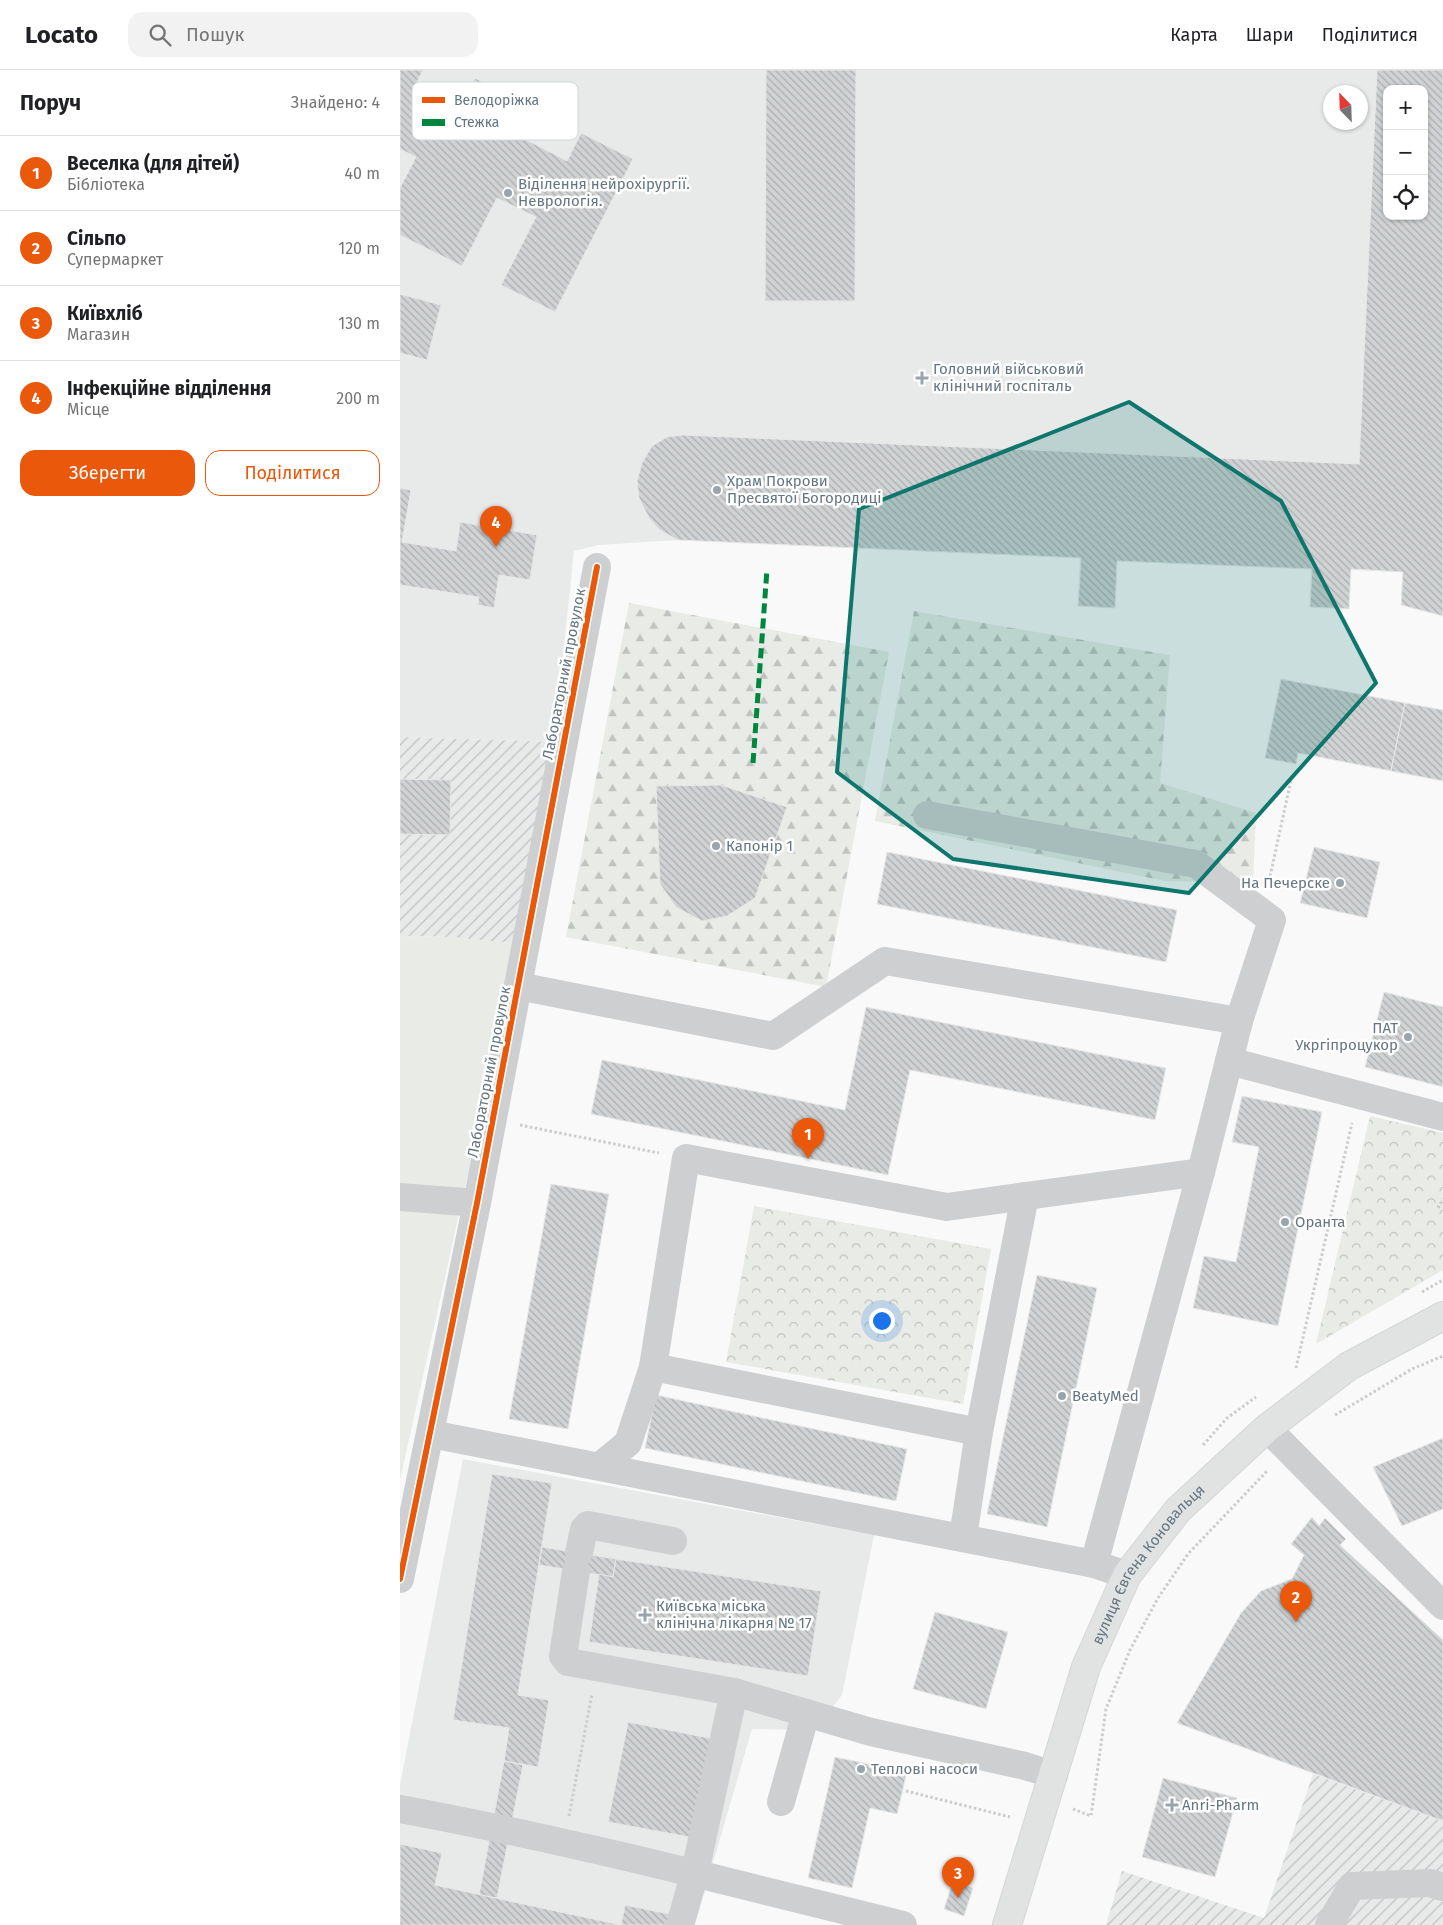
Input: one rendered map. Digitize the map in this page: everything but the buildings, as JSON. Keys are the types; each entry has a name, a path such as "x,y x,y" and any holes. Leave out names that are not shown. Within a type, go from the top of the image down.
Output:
{"main road":[{"name":"вулиця Євгена Коновальця","path":"1007,1925 1086,1667 1127,1575 1178,1510 1258,1436 1349,1366 1443,1316"}],"street":[{"name":"Лабораторний провулок","path":"400,1579 477,1203 597,567"},
{"path":"927,816 1196,864 1272,920 1246,1031 1229,1061 1201,1172 1094,1564"},
{"path":"518,986 773,1036 885,961 1246,1031"},
{"path":"1229,1061 1443,1117"},
{"path":"600,1466 628,1443 653,1367 686,1158 947,1207 1201,1172"},
{"path":"963,1537 979,1432 1026,1196"},
{"path":"400,1197 477,1203"},
{"path":"653,1367 979,1432"},
{"path":"431,1434 963,1537 1094,1564 1127,1575"},
{"path":"1258,1436 1443,1606"},
{"path":"674,1541 588,1524 584,1529 563,1656 568,1662 734,1692 872,1732 1025,1766 1054,1775"},
{"path":"680,1925 695,1872 734,1692"},
{"path":"781,1802 806,1713"},
{"path":"400,1809 510,1829 564,1844 695,1872 903,1925"},
{"path":"1329,1925 1352,1886 1430,1883 1443,1887"}],"path":[{"path":"1269,884 1291,780"},
{"path":"1296,1368 1358,1096"},
{"path":"492,1120 686,1158"},
{"path":"1438,1208 1443,1199"},
{"path":"1329,1418 1412,1370 1443,1356"},
{"path":"1091,1816 1106,1709 1130,1650 1158,1598 1188,1554 1270,1468 1258,1436 1228,1418"},
{"path":"564,1844 598,1666"},
{"path":"906,1791 1010,1818"}],"highlighted area":[{"path":"1129,402 1281,501 1376,683 1189,893 953,859 837,772 859,509"}],"shaded area":[{"name":"Головний військовий клінічний госпіталь","path":"400,70 1443,70 1443,616 1401,605 1402,572 1351,570 1349,609 1310,607 1311,569 1117,561 1115,608 1078,606 1080,558 678,540 599,545 574,551 554,742 400,737"},
{"path":"400,737 554,742 519,944 451,937 400,936"},
{"name":"Київська міська клінічна лікарня № 17","path":"463,1459 874,1535 842,1695 814,1730 752,1729 695,1925 400,1925 400,1785"},
{"path":"1313,1774 1443,1821 1443,1925 1106,1925 1122,1871 1264,1918"}],"green space":[{"path":"629,603 889,652 826,987 566,937"},
{"path":"914,611 1170,655 1160,783 1256,813 1253,883 1165,881 875,821"},
{"path":"400,936 451,937 519,944 400,1480"},
{"path":"1370,1116 1443,1133 1443,1270 1316,1344"},
{"path":"754,1206 991,1249 963,1404 726,1362"}],"marked path":[{"path":"753,763 767,569"}],"cycle path":[{"path":"400,1579 477,1203 597,567"}],"place":[{"name":"Віділення нейрохірургії. Неврологія.","path":"508,193"},
{"name":"Головний військовий клінічний госпіталь","path":"922,378"},
{"name":"Храм Покрови Пресвятої Богородиці","path":"717,490"},
{"name":"Інфекційне відділення","path":"496,547"},
{"name":"Капонір 1","path":"716,846"},
{"name":"На Печерске","path":"1340,883"},
{"name":"ПАТ Укргіпроцукор","path":"1408,1037"},
{"name":"Веселка (для дітей)","path":"808,1159"},
{"name":"Оранта","path":"1285,1222"},
{"name":"BeatyMed","path":"1062,1396"},
{"name":"Київська міська клінічна лікарня № 17","path":"645,1615"},
{"name":"Сільпо","path":"1296,1622"},
{"name":"Теплові насоси","path":"861,1769"},
{"name":"Anri-Pharm","path":"1172,1805"},
{"name":"Київхліб","path":"958,1898"}]}
